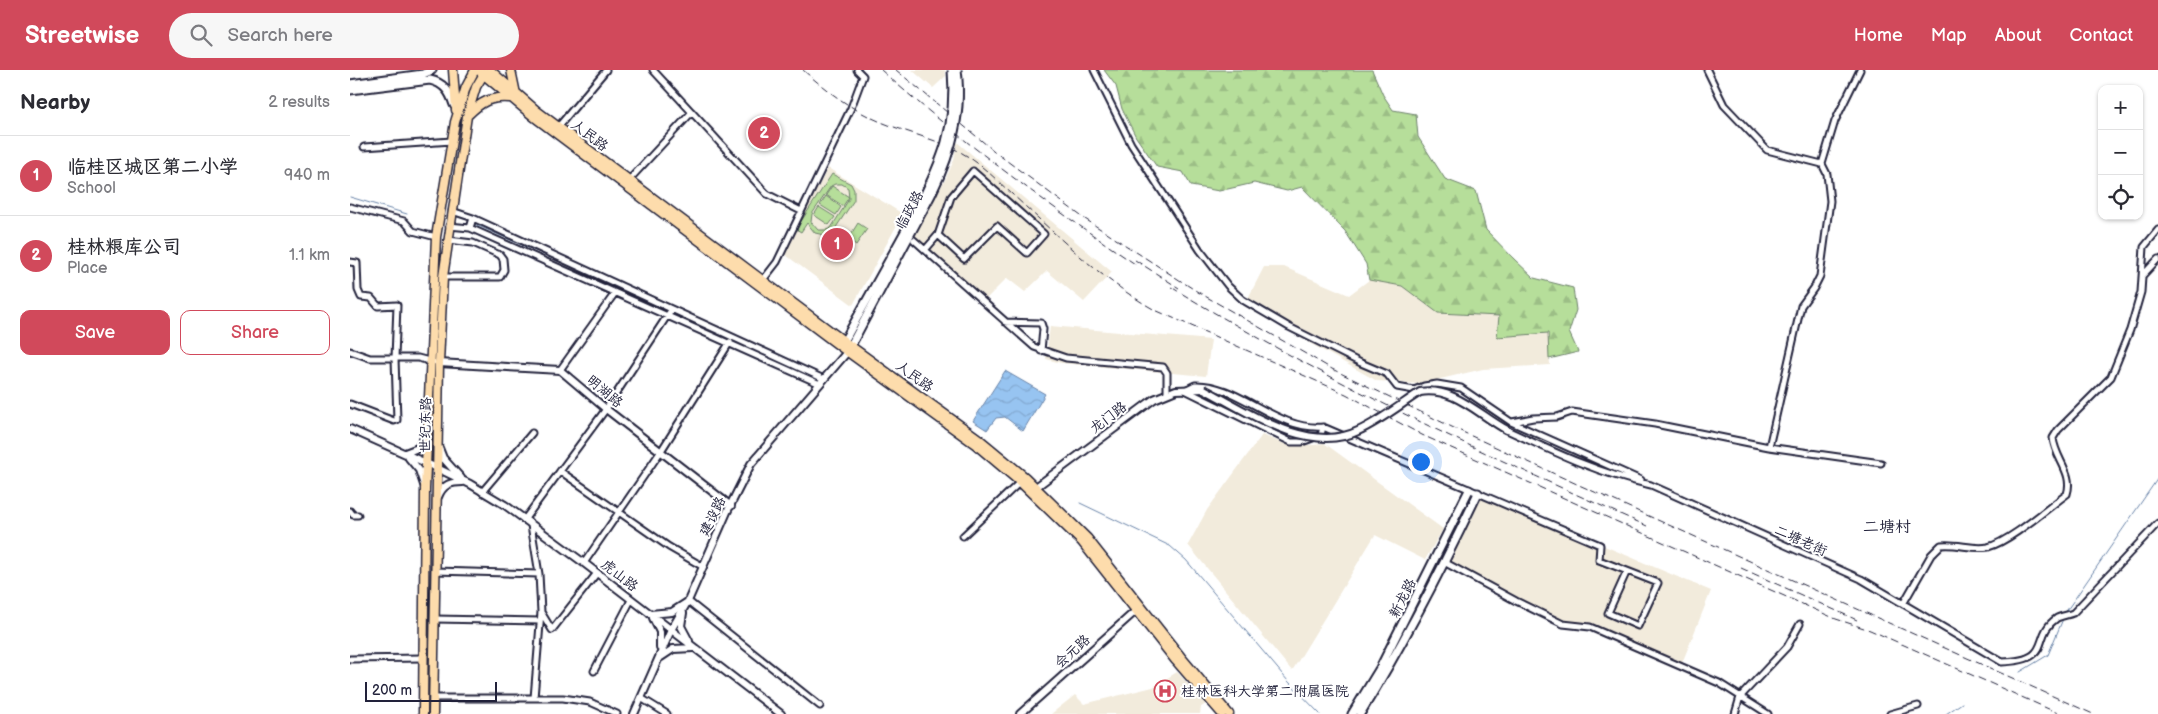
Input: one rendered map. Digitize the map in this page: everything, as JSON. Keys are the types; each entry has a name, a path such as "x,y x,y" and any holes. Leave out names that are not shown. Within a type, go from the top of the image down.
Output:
{"main road":[{"path":"350,84 423,74 432,70"},
{"path":"453,70 456,117"},
{"path":"511,70 513,96"},
{"name":"临政路","path":"920,211 945,150 952,109 952,70"},
{"name":"临政路","path":"846,346 865,316 947,161 953,138 958,96 957,70"},
{"path":"456,117 459,106 482,71 535,114"},
{"name":"世纪东路","path":"432,714 439,363 443,277 449,226 467,116 482,71"},
{"path":"350,90 425,80 436,81 450,93 456,117"},
{"path":"467,116 487,100 513,96"},
{"name":"人民路","path":"535,114 558,127 763,280 846,346"},
{"name":"人民路","path":"535,114 846,346 979,439 1023,479 1082,542 1230,714"},
{"name":"世纪东路","path":"423,714 425,489 429,362 436,237 456,117"},
{"name":"人民路","path":"1023,479 1036,487 1086,538 1222,714"},
{"name":"新龙路","path":"1352,714 1387,654 1469,490"},
{"name":"新龙路","path":"1360,714 1384,676 1478,493"}],"street":[{"path":"558,127 606,70"},
{"path":"653,70 767,194 801,211"},
{"path":"763,280 777,262 851,108 863,76 857,70"},
{"path":"1094,70 1131,144 1200,250 1228,286 1243,300 1289,327 1387,374 1398,387 1414,390 1437,384 1461,388 1511,422 1651,485"},
{"path":"1707,70 1724,104 1767,150 1822,164"},
{"path":"1769,447 1801,306 1820,276 1830,200 1827,174 1822,164 1835,122 1860,70"},
{"path":"629,180 692,112"},
{"path":"364,147 452,141"},
{"path":"925,250 938,235 951,198 973,171 1044,234 1027,253 997,226 964,259 938,235"},
{"path":"350,207 404,221 414,231 436,237"},
{"path":"452,211 473,218 732,337 822,382"},
{"path":"470,228 473,218"},
{"path":"449,226 470,228 729,344 822,382"},
{"path":"1903,604 1931,555 1942,545 1977,548 2000,543 2067,494 2069,478 2053,438 2058,430 2111,377 2130,330 2141,292 2144,247 2158,230"},
{"path":"443,277 497,277 502,276 504,272 504,259 500,255 473,243 448,240"},
{"path":"914,240 1040,351 1082,360 1163,367 1167,373 1167,393"},
{"path":"2143,274 2158,259"},
{"path":"350,262 358,263 358,290 361,297 371,298 378,306 397,305 395,358 397,420 394,421 350,404"},
{"path":"569,271 572,264"},
{"path":"350,351 370,358 418,358 439,363 560,370 615,293"},
{"path":"524,520 606,409 671,310"},
{"path":"1005,322 1041,323 1044,328 1040,351"},
{"path":"584,563 661,451 732,337"},
{"name":"建设路","path":"634,714 671,630 688,601 702,566 751,464 822,382 846,346"},
{"name":"明湖路","path":"560,370 606,409 731,506"},
{"path":"1185,390 1195,385 1214,387 1302,427 1323,427 1600,545 1599,560 1658,583 1638,626 1608,613 1627,571"},
{"name":"龙门路","path":"1036,487 1144,407 1167,393 1185,390 1204,389 1283,430 1309,437 1336,437 1356,432 1420,392 1432,390 1456,397 1507,430"},
{"path":"1185,390 1291,442 1302,442 1321,435 1323,427"},
{"path":"1511,422 1533,418 1557,417 1572,412 1655,424 1769,447 1881,463"},
{"name":"虎山路","path":"350,429 426,462 482,492 584,563 781,714"},
{"name":"二塘老街","path":"1507,430 1564,457 1620,478 1651,485 1861,579 2002,662 2019,661 2031,657 2038,651 2048,628 2059,617 2072,613 2158,523"},
{"path":"482,492 532,432"},
{"path":"425,489 419,470 404,454 418,448 427,434"},
{"path":"437,443 443,458 465,482"},
{"path":"560,471 669,547 702,566"},
{"path":"964,536 1023,479"},
{"path":"436,503 441,490 447,485 454,482 465,482"},
{"path":"350,511 353,515 358,515"},
{"path":"531,525 539,574 541,612 534,698"},
{"path":"1444,562 1563,624 1590,627 1719,683 1768,714"},
{"path":"435,571 539,574"},
{"path":"541,612 552,630 597,573"},
{"path":"594,671 631,600"},
{"path":"657,662 661,644 660,632 650,614 672,612 688,601"},
{"path":"688,601 681,626 684,635 694,648"},
{"path":"688,601 820,706"},
{"name":"会元路","path":"1020,714 1139,608"},
{"path":"435,620 540,622"},
{"path":"1735,714 1740,697 1788,647 1800,624"},
{"path":"657,662 664,653 672,649 680,647 694,648"},
{"path":"350,659 424,658"},
{"path":"433,698 563,698 585,701 617,714"},
{"path":"641,698 660,712 667,714"},
{"path":"1890,714 1918,706"}],"shaded area":[{"path":"912,70 945,70 946,76 933,88"},
{"path":"957,142 1112,272 1084,302 1047,271 1025,292 1007,278 986,299 913,234 945,180 954,160"},
{"path":"828,168 903,214 853,305 783,253"},
{"path":"1264,267 1284,267 1349,295 1369,280 1402,286 1438,313 1499,316 1498,337 1548,333 1550,365 1483,369 1419,384 1377,381 1244,306"},
{"path":"1050,326 1211,340 1206,376 1061,363 1046,359"},
{"path":"1262,435 1285,444 1315,445 1324,443 1443,529 1425,560 1375,535 1292,671 1188,545 1207,510"},
{"path":"1479,493 1711,591 1682,663 1590,624 1567,622 1525,603 1447,560"},
{"name":"桂林医科大学第二附属医院","path":"1177,672 1206,704 1201,707 1200,714 1051,714 1075,695 1084,704 1153,687"}],"green space":[{"path":"1104,70 1372,70 1383,95 1393,110 1416,114 1418,137 1445,179 1476,191 1486,230 1534,278 1573,288 1576,310 1569,332 1578,352 1549,359 1548,333 1497,337 1499,316 1438,313 1402,286 1369,280 1366,264 1345,231 1302,187 1287,191 1254,183 1219,191 1191,186 1183,172 1157,167 1136,137 1122,109 1116,86"},
{"path":"832,174 851,184 854,190 854,200 833,232 825,235 815,233 807,223 801,232 796,229","holes":["842,184 848,188 849,199 831,228 818,230 811,222 812,214 831,186"]},
{"path":"832,186 849,197 843,206 826,195"},
{"path":"826,196 841,207 836,215 820,205"},
{"path":"819,207 835,217 829,225 814,215"},
{"path":"858,223 867,229 856,245 848,239"}],"water":[{"path":"1005,371 1045,394 1023,431 1005,417 996,418 987,430 973,421"}],"waterway":[{"path":"350,197 407,214"},
{"path":"474,224 567,265"},
{"path":"576,269 663,310"},
{"path":"671,314 699,327"},
{"path":"2065,613 2158,478"},
{"path":"1080,503 1170,546 1186,560 1288,681 1320,714"},
{"path":"2020,672 2048,655 2063,619"},
{"path":"1946,714 1962,703"}],"railway":[{"path":"803,70 826,89 860,112 965,154 988,172 1098,271 1155,310 1346,394 1422,435 1836,619 1870,630 2060,714"},
{"path":"881,70 1006,172 1138,266"},
{"path":"896,70 999,155 1085,219 1198,292 1332,369 1456,429 1579,485 2093,714"},
{"path":"1135,260 1179,288"},
{"path":"1171,287 1346,385 1465,443 1647,526"},
{"path":"1741,568 1857,620"}],"place":[{"name":"桂林粮库公司","path":"764,133"},
{"name":"临桂区城区第二小学","path":"837,244"},
{"name":"桂林医科大学第二附属医院","path":"1165,691"}],"district":[{"name":"二塘村","path":"1887,526"}]}
